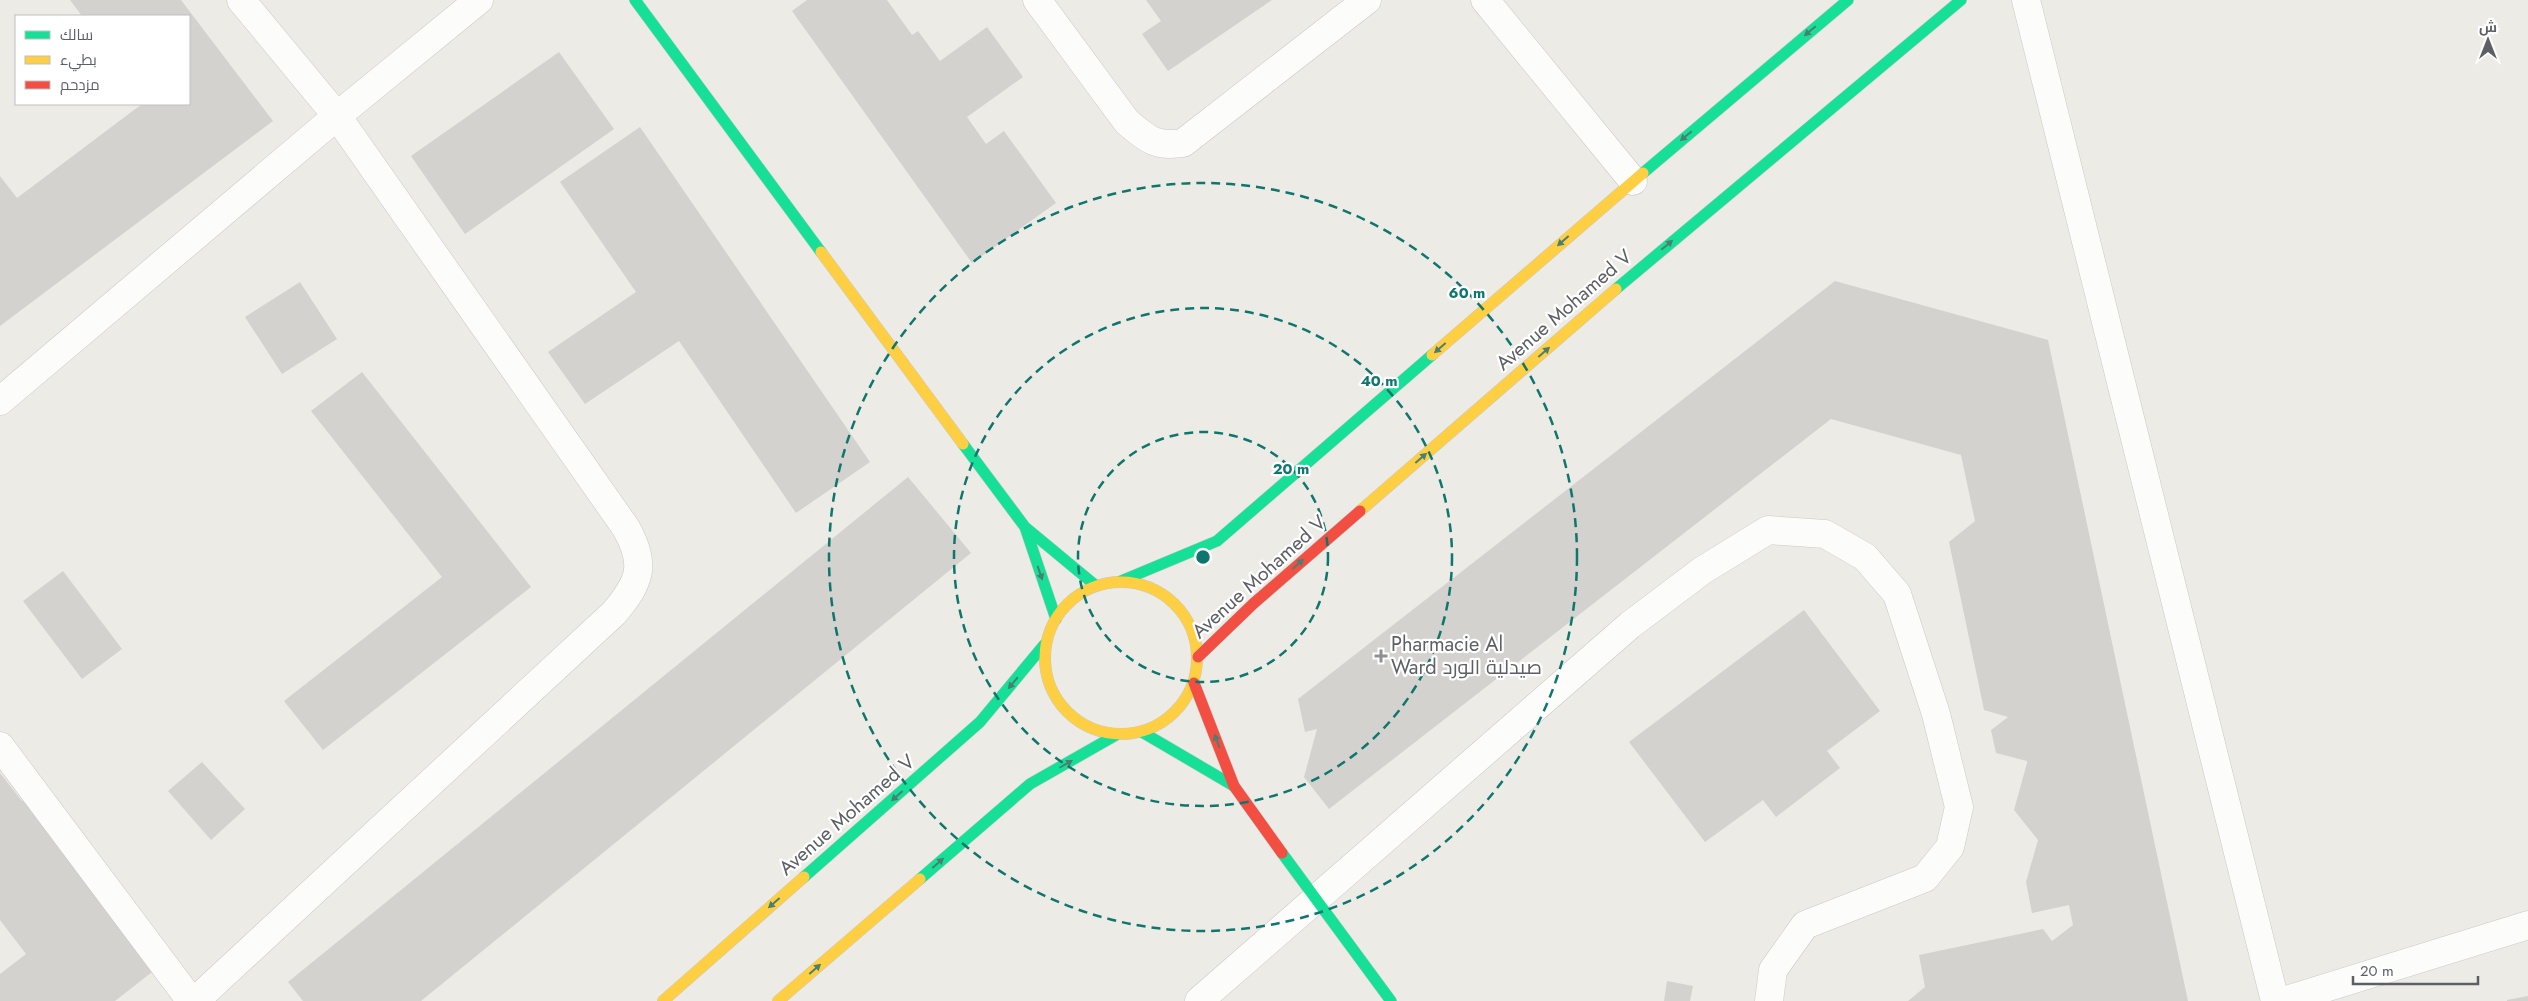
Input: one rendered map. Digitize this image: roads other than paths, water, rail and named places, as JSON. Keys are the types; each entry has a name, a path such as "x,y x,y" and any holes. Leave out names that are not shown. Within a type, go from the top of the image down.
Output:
{"street":[{"path":"195,1001 614,613 631,593 640,568 636,547 626,528 337,116 241,0"},
{"path":"0,401 337,116 479,0"},
{"path":"635,0 1024,527 1095,585"},
{"path":"1037,0 1127,122 1144,137 1165,145 1182,142 1367,0"},
{"path":"1485,0 1633,180"},
{"path":"1121,581 1139,583 1164,594 1179,608 1193,630 1198,656 1194,683 1173,715 1142,732 1116,735 1095,731 1071,718 1054,697 1044,672 1044,646 1060,610 1080,592 1095,585 1121,581 1217,541 1633,180 1848,0"},
{"name":"Avenue Mohamed V","path":"1198,656 1253,604 1660,251 1961,0"},
{"path":"2026,0 2275,1001"},
{"path":"1024,527 1056,619"},
{"path":"1199,1001 1630,626 1702,570 1768,530 1825,534 1864,557 1897,594 1936,714 1958,807 1950,846 1924,878 1805,925 1774,970 1769,1001"},
{"name":"Avenue Mohamed V","path":"663,1001 980,722 1044,646"},
{"path":"1194,683 1234,786 1315,900 1391,1001"},
{"path":"1142,732 1234,786"},
{"path":"778,1001 1030,784 1116,735"},
{"path":"0,746 191,1001"},
{"path":"2283,1001 2528,925"}],"place":[{"name":"Pharmacie Al Ward صيدلية الورد","path":"1381,656"}]}
